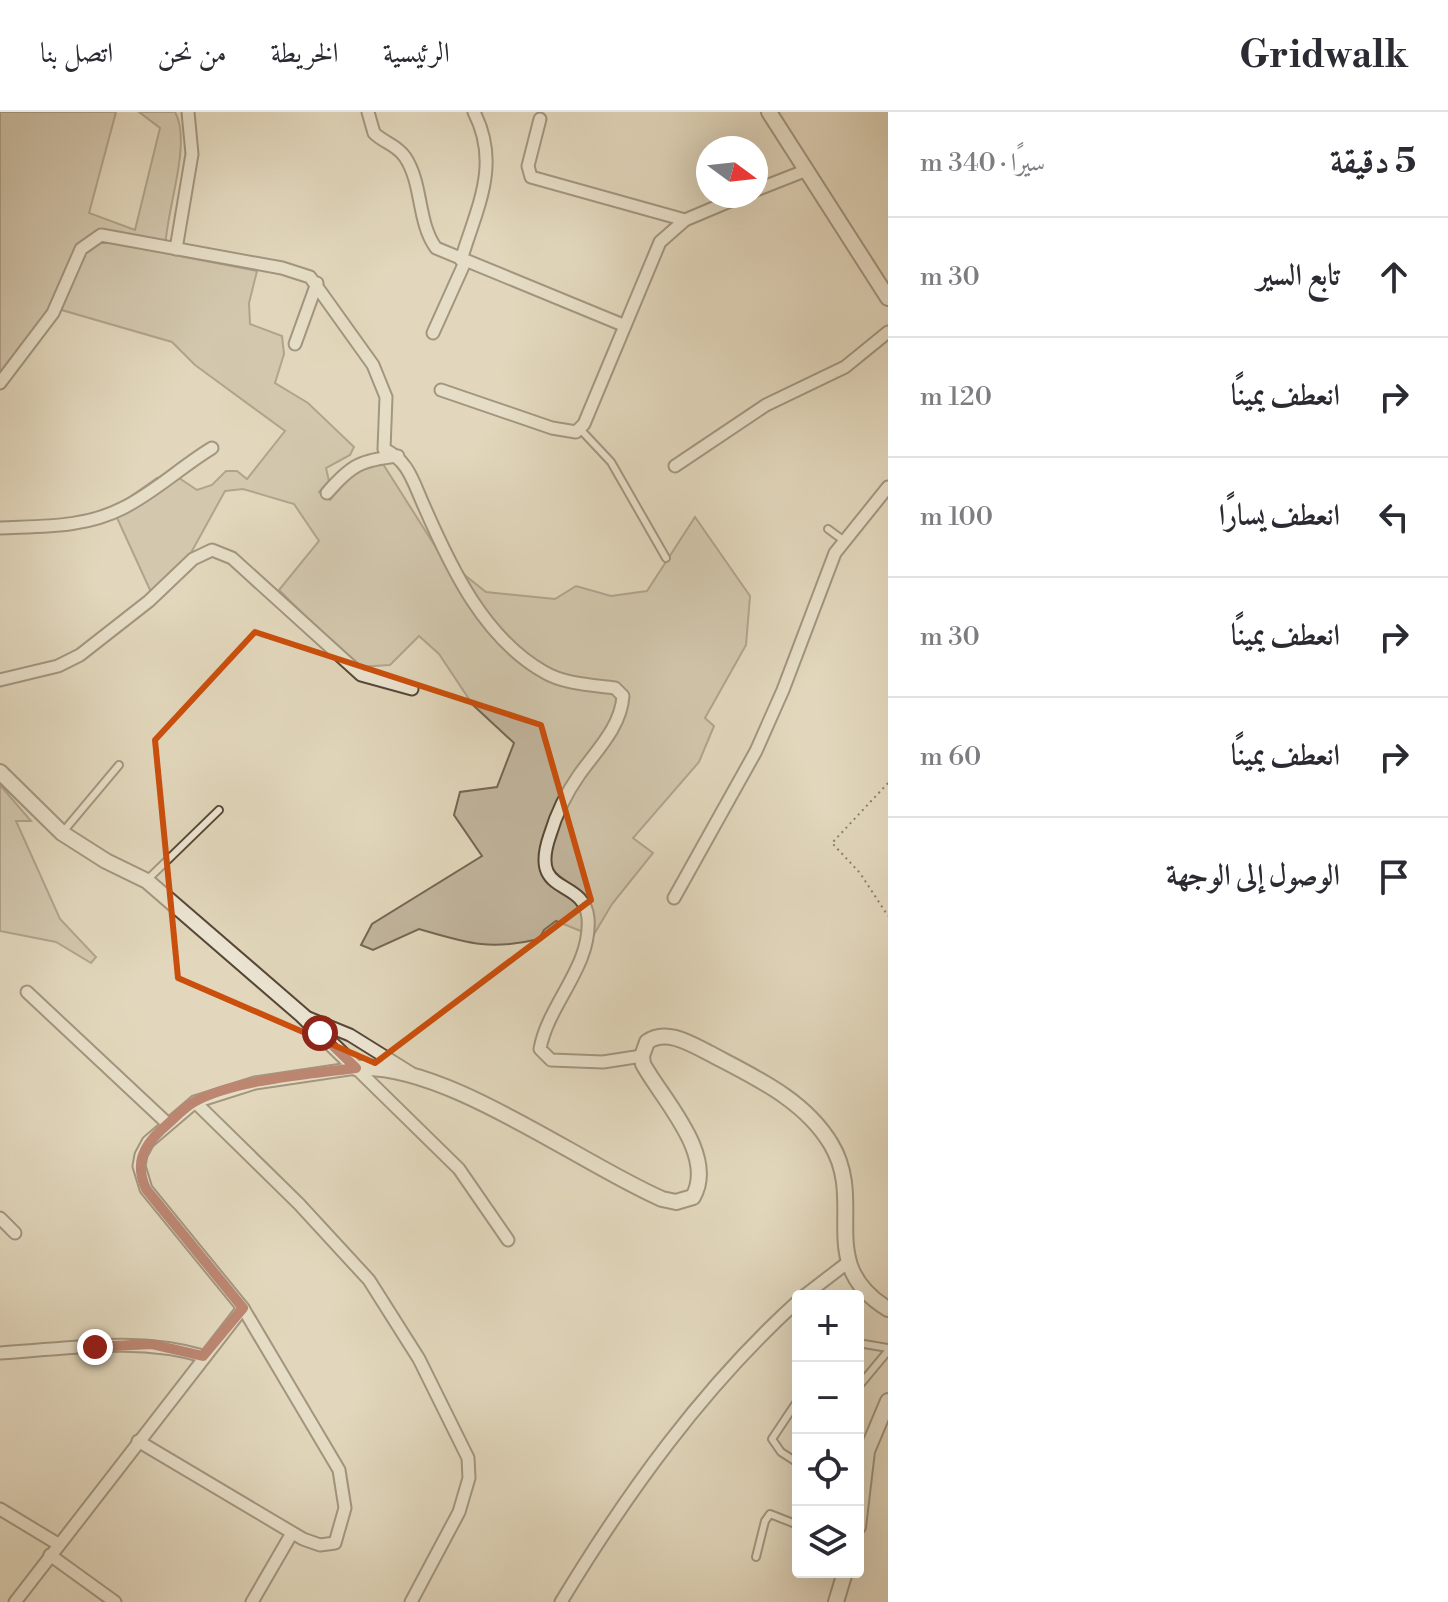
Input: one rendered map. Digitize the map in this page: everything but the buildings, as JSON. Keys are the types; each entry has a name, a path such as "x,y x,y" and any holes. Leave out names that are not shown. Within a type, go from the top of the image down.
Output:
{"street":[{"path":"176,249 192,154 188,112"},
{"path":"368,112 374,133 397,147 412,171 430,240 436,248 623,325"},
{"path":"433,333 463,261 488,165 488,145 474,112"},
{"path":"769,112 888,298"},
{"path":"540,119 528,166 531,177 685,220"},
{"path":"768,185 807,170"},
{"path":"441,390 569,433 580,429 660,242 685,220 714,208"},
{"path":"0,383 53,313 73,262 89,241 101,235 282,268 310,277 317,283 373,365 386,397 384,449 398,456 407,466 435,530 486,625 544,672 615,688 623,696 616,721 598,752 578,776 549,837 544,866 552,882 578,895 587,912 589,930 582,954 540,1049 551,1060 579,1062 642,1056"},
{"path":"295,344 317,283"},
{"path":"675,466 766,405 845,367 888,332"},
{"path":"0,528 71,525 95,520 124,508 212,448"},
{"path":"327,493 348,469 371,459 398,456"},
{"path":"674,898 756,751 783,690 830,564 843,540 888,487"},
{"path":"0,680 58,666 80,655 149,601 193,559 212,550 232,558 361,675 412,689"},
{"path":"0,772 62,833 106,861 147,881 302,1015 459,1169 508,1240"},
{"path":"27,992 168,1124"},
{"path":"302,1015 350,1035 422,1079 535,1131 634,1186 662,1199 685,1202 693,1197 700,1179 695,1154 679,1117 649,1074 642,1056 647,1042 653,1037 680,1039 768,1085 811,1119 830,1142 841,1167 847,1263 863,1290 888,1309"},
{"path":"138,1441 292,1533 320,1545 335,1543 342,1525 344,1489 329,1447 243,1308 158,1205 141,1177 141,1155 148,1142 195,1102 255,1083 356,1068 388,1070 422,1079"},
{"path":"195,1102 299,1204 369,1280 419,1359 468,1458 469,1478 459,1512 411,1602"},
{"path":"0,1218 15,1233"},
{"path":"812,1290 847,1263"},
{"path":"561,1602 639,1481 741,1358 792,1307"},
{"path":"15,1602 243,1308"},
{"path":"0,1353 126,1344 175,1348 203,1356"},
{"path":"860,1506 867,1451 888,1401"},
{"path":"0,1509 58,1544"},
{"path":"252,1602 292,1533"},
{"path":"50,1555 115,1602"},
{"path":"836,1602 843,1578"}],"lane":[{"path":"580,429 611,462 666,558"},
{"path":"828,529 843,540"},
{"path":"62,833 119,765"},
{"path":"147,881 219,810"},
{"path":"864,1344 888,1350 864,1380"},
{"path":"792,1409 772,1439 781,1452 792,1459"},
{"path":"756,1557 765,1521 770,1514 792,1523"}],"path":[{"path":"888,783 832,843 860,873 888,916"}],"highlighted area":[{"path":"255,632 541,725 591,900 375,1063 178,978 155,740"}],"shaded area":[{"path":"0,112 116,112 89,213 135,230 160,128 139,112 175,112 181,142 165,253 257,271 249,303 250,324 282,336 284,354 275,383 308,403 354,447 350,455 326,468 329,481 319,492 330,500 360,470 383,464 442,557 486,592 555,599 576,586 611,596 647,591 695,517 750,596 746,645 705,718 714,726 699,762 633,838 653,853 612,904 593,936 556,921 544,930 539,939 521,943 478,944 419,929 373,950 361,945 372,924 482,856 454,815 460,792 497,787 514,743 473,705 439,654 419,636 390,665 357,667 279,590 319,541 294,504 243,489 225,491 187,560 151,592 113,509 157,478 176,476 197,490 212,485 226,471 237,471 247,479 285,431 195,365 172,342 51,307 0,373"},
{"path":"0,785 31,821 16,821 60,919 96,957 91,963 56,942 0,931"}],"route":[{"path":"95,1347 151,1344 203,1356 243,1308 146,1189 139,1166 141,1155 148,1142 195,1102 255,1083 356,1068 320,1033"}]}
